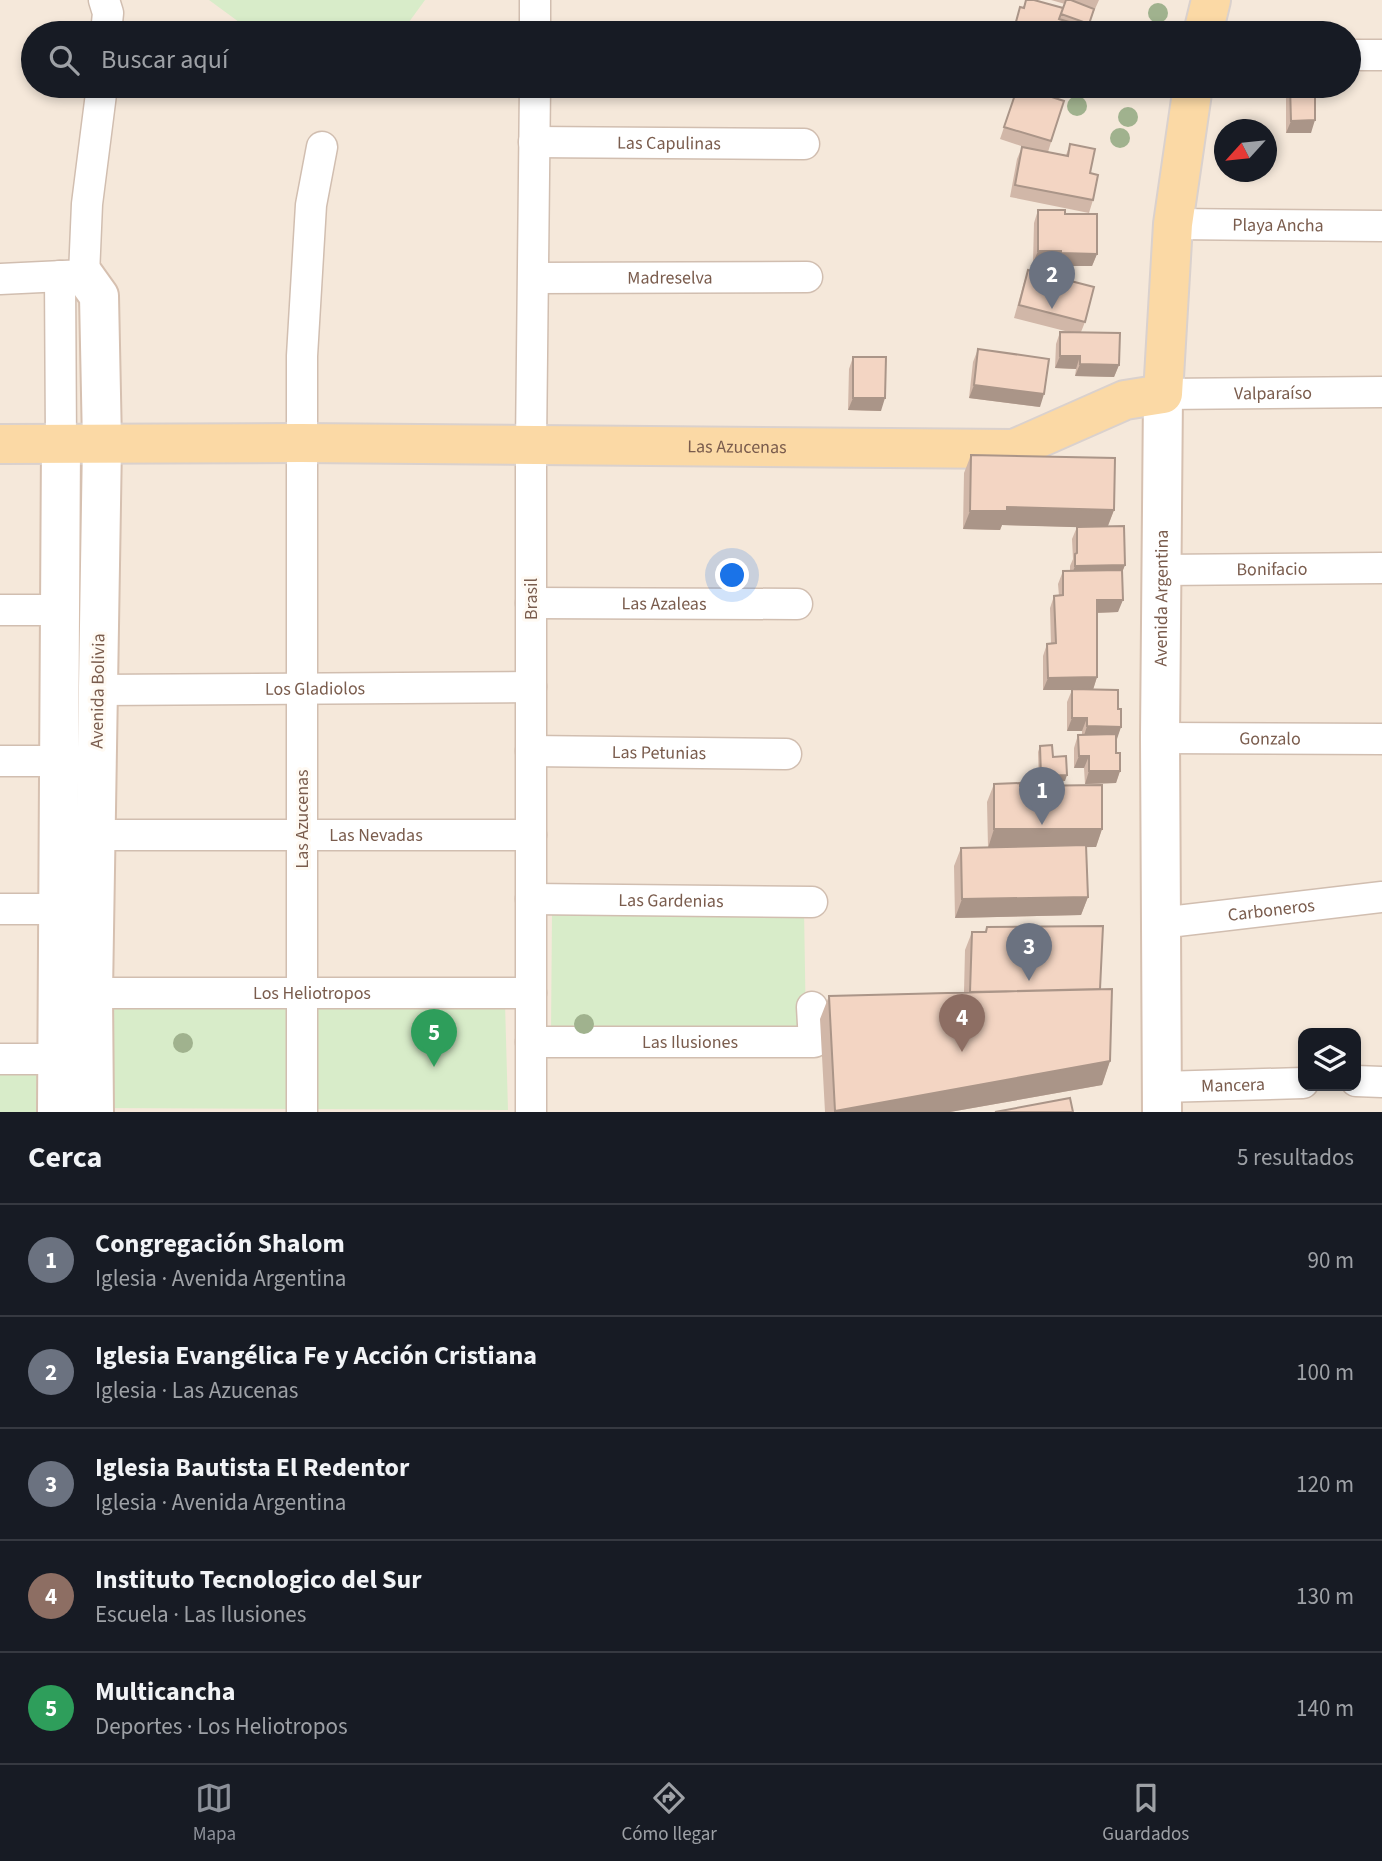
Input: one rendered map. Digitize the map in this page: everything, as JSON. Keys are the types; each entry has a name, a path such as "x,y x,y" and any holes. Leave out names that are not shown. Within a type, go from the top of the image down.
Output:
{"main road":[{"path":"1206,21 1211,0"},
{"name":"Avenida Argentina","path":"1163,394 1173,224 1191,98"},
{"name":"Las Azucenas","path":"0,444 301,443 1014,449 1125,400 1163,394"}],"street":[{"path":"104,0 107,21"},
{"path":"535,21 536,0"},
{"path":"1361,55 1382,55"},
{"path":"57,1112 61,444 72,276 88,204 101,98"},
{"name":"Brasil","path":"531,1112 531,445 535,98"},
{"name":"Las Capulinas","path":"534,142 804,144"},
{"name":"Las Azucenas","path":"302,1112 302,356 311,205 322,147"},
{"name":"Playa Ancha","path":"1173,224 1382,226"},
{"path":"0,279 72,276"},
{"name":"Avenida Bolivia","path":"72,276 99,296 102,443 93,993 94,1112"},
{"name":"Madreselva","path":"534,278 807,277"},
{"name":"Valparaíso","path":"1163,394 1382,392"},
{"name":"Avenida Argentina","path":"1161,1100 1163,394"},
{"name":"Bonifacio","path":"1163,570 1382,568"},
{"name":"Las Azaleas","path":"531,603 797,604"},
{"path":"0,610 59,610"},
{"name":"Los Gladiolos","path":"98,691 531,687"},
{"name":"Gonzalo","path":"1160,738 1382,739"},
{"name":"Las Petunias","path":"531,751 786,754"},
{"path":"0,761 59,761"},
{"name":"Las Nevadas","path":"96,835 531,835"},
{"name":"Carboneros","path":"1160,923 1382,897"},
{"name":"Las Gardenias","path":"531,900 812,902"},
{"path":"0,909 58,909"},
{"name":"Los Heliotropos","path":"93,993 531,993"},
{"name":"Las Ilusiones","path":"531,1042 814,1042 812,1007"},
{"path":"0,1059 57,1059"},
{"path":"1361,1082 1382,1082"},
{"name":"Mancera","path":"1161,1100 1298,1084"}],"shaded area":[{"path":"0,0 1382,0 1382,1112 0,1112"}],"green space":[{"path":"209,0 425,0 410,21 238,21"},
{"path":"804,909 806,1031 551,1031 552,914"},
{"path":"99,1001 505,1003 508,1110 99,1108"},
{"path":"50,1067 49,1112 0,1112 0,1068"}],"building":[{"path":"1026,0 1034,0 1063,8 1059,19 1066,21 1016,21 1020,7 1024,8"},
{"path":"1066,0 1094,9 1090,21 1081,21 1061,14"},
{"path":"1014,98 1055,98 1064,101 1051,141 1004,127"},
{"path":"1290,98 1315,98 1315,120 1291,121"},
{"path":"1070,144 1095,149 1090,173 1098,175 1093,200 1015,185 1022,147 1068,156"},
{"path":"1038,210 1065,210 1065,214 1097,214 1097,254 1038,251"},
{"path":"1028,270 1094,287 1085,322 1019,305"},
{"path":"1060,332 1120,333 1119,365 1080,364 1080,356 1060,356"},
{"path":"978,349 1049,359 1044,394 974,385"},
{"path":"853,357 886,357 885,398 853,398"},
{"path":"971,455 1115,458 1114,510 1007,507 1007,511 970,511"},
{"path":"1124,526 1125,565 1075,566 1077,527"},
{"path":"1122,570 1123,600 1097,600 1097,677 1048,678 1047,644 1056,643 1054,596 1063,595 1063,571"},
{"path":"1072,689 1118,690 1121,727 1087,726 1087,718 1072,718"},
{"path":"1116,734 1120,771 1089,771 1089,756 1079,756 1078,735"},
{"path":"1052,745 1053,757 1066,756 1067,775 1041,776 1040,746"},
{"path":"1020,783 1020,786 1102,785 1102,829 994,829 994,784"},
{"path":"1086,845 1088,897 962,899 961,848"},
{"path":"1103,926 1100,989 970,992 972,932 986,932 987,927"},
{"path":"1112,989 1110,1061 835,1111 829,996"},
{"path":"1070,1098 1073,1112 995,1112"}],"place":[{"name":"Iglesia Evangélica Fe y Acción Cristiana","path":"1052,309"},
{"name":"Congregación Shalom","path":"1042,825"},
{"name":"Iglesia Bautista El Redentor","path":"1029,981"},
{"name":"Instituto Tecnologico del Sur","path":"962,1052"},
{"name":"Multicancha","path":"434,1067"}]}
